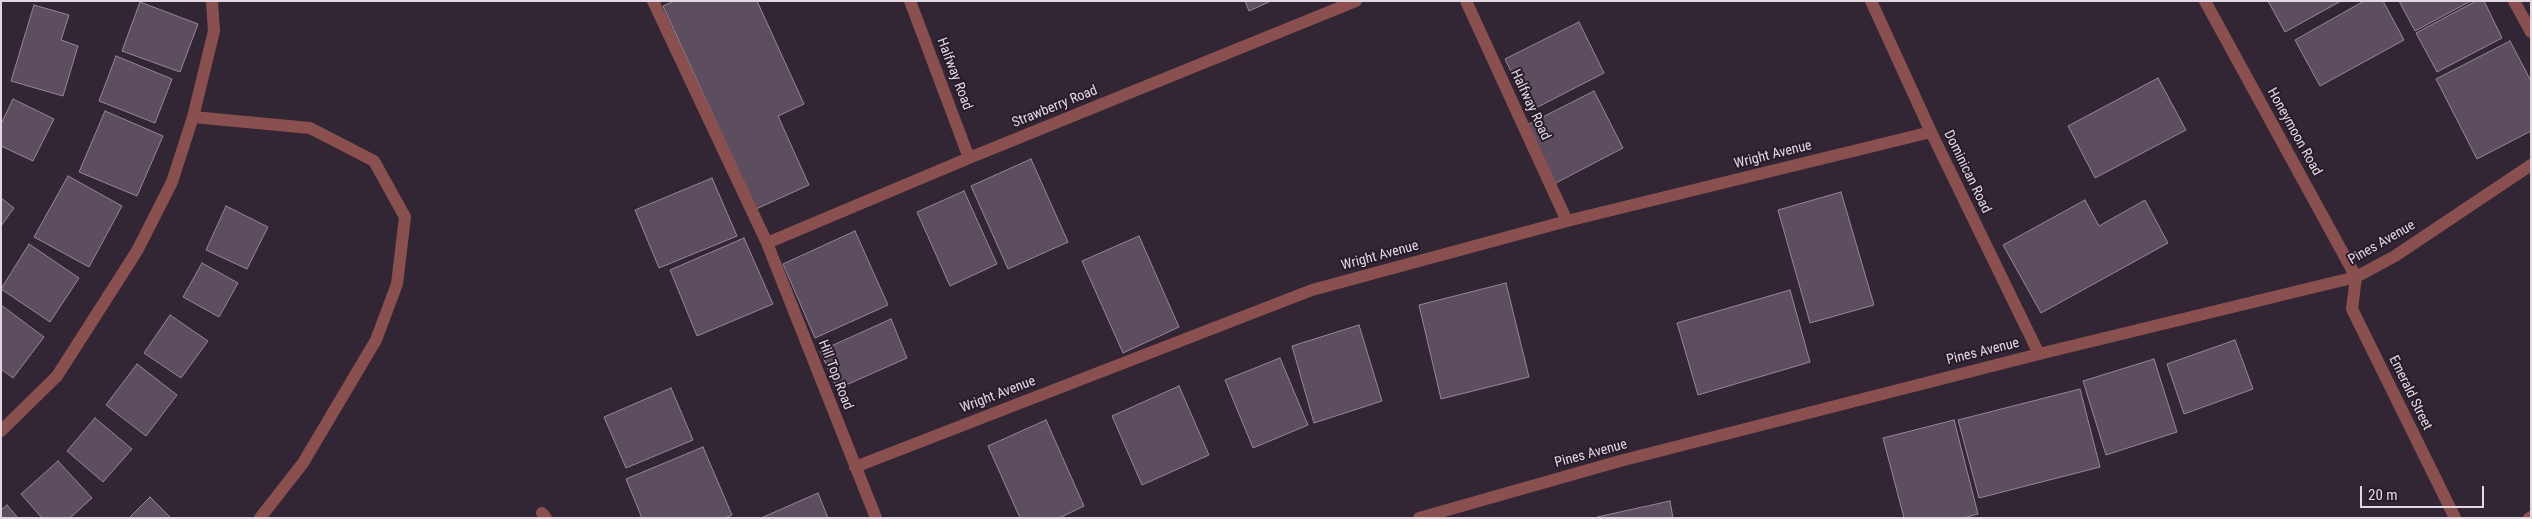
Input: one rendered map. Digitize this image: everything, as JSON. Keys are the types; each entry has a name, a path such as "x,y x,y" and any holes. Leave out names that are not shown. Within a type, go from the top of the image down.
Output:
{"street":[{"path":"1,432 57,376 137,251 172,182 193,117 214,31 212,1"},
{"name":"Hill Top Road","path":"653,1 767,243 876,518"},
{"name":"Halfway Road","path":"910,1 969,158"},
{"name":"Strawberry Road","path":"767,243 969,158 1356,1"},
{"name":"Halfway Road","path":"1466,1 1567,221"},
{"name":"Dominican Road","path":"1872,1 1931,132 2039,354"},
{"name":"Honeymoon Road","path":"2205,1 2356,277"},
{"path":"2514,1 2531,32"},
{"path":"193,117 310,128 374,161 405,217 397,284 376,340 303,463 260,518"},
{"name":"Wright Avenue","path":"855,467 1312,290 1567,221 1931,132"},
{"name":"Pines Avenue","path":"1418,518 1620,461 2039,354 2356,277 2395,256 2531,165"},
{"name":"Emerald Street","path":"2356,277 2352,309 2455,518"}],"building":[{"path":"674,1 757,1 804,104 778,116 809,185 756,209 663,6"},
{"path":"1245,1 1271,1 1249,11"},
{"path":"2268,1 2341,1 2285,32"},
{"path":"2364,1 2383,1 2404,40 2320,86 2295,40"},
{"path":"2399,1 2471,1 2415,31"},
{"path":"2476,1 2484,1 2502,38 2437,72 2416,33"},
{"path":"140,2 198,24 180,72 122,51"},
{"path":"34,5 69,15 61,40 78,46 63,96 11,81"},
{"path":"1579,22 1604,73 1530,111 1505,59"},
{"path":"2510,41 2531,81 2531,131 2477,159 2436,79"},
{"path":"116,56 172,79 155,123 99,101"},
{"path":"2158,78 2186,130 2095,178 2068,126"},
{"path":"1594,91 1623,148 1552,185 1523,127"},
{"path":"13,99 54,119 33,161 1,146 1,124"},
{"path":"105,111 163,136 137,196 79,172"},
{"path":"1031,159 1068,242 1008,269 971,186"},
{"path":"68,176 122,206 89,267 34,237"},
{"path":"712,178 737,236 659,268 635,210"},
{"path":"964,191 997,264 950,286 917,212"},
{"path":"1841,192 1874,305 1810,323 1778,210"},
{"path":"1,198 14,208 1,226"},
{"path":"2085,200 2099,226 2145,200 2168,243 2041,313 2003,245"},
{"path":"226,206 268,227 247,269 206,250"},
{"path":"855,231 888,305 815,338 783,264"},
{"path":"1139,236 1179,327 1123,353 1082,261"},
{"path":"744,238 773,304 697,336 670,270"},
{"path":"29,244 79,278 50,322 1,289"},
{"path":"202,263 238,283 219,317 183,297"},
{"path":"1506,283 1529,377 1441,399 1419,305"},
{"path":"1790,290 1810,362 1698,395 1677,323"},
{"path":"1,305 44,337 13,378 1,369"},
{"path":"170,315 208,341 181,378 144,353"},
{"path":"891,319 907,358 837,389 820,351"},
{"path":"1359,325 1382,401 1314,423 1292,346"},
{"path":"2235,340 2253,389 2184,414 2167,364"},
{"path":"1280,358 1308,425 1253,448 1225,380"},
{"path":"2154,359 2177,432 2106,455 2083,381"},
{"path":"137,364 177,395 146,436 106,405"},
{"path":"1179,386 1209,455 1142,485 1112,416"},
{"path":"671,388 693,440 626,468 604,417"},
{"path":"2080,389 2100,467 1979,498 1958,420"},
{"path":"95,418 132,449 103,482 67,451"},
{"path":"1046,420 1084,506 1059,518 1020,518 988,446"},
{"path":"1954,420 1978,514 1964,518 1904,518 1883,438"},
{"path":"703,447 732,515 725,518 642,518 626,479"},
{"path":"58,461 92,498 70,518 42,518 21,494"},
{"path":"818,493 828,518 761,518"},
{"path":"150,497 171,518 129,518"},
{"path":"1670,501 1673,518 1597,518 1597,517"},
{"path":"7,505 18,518 1,518 1,510"}]}
